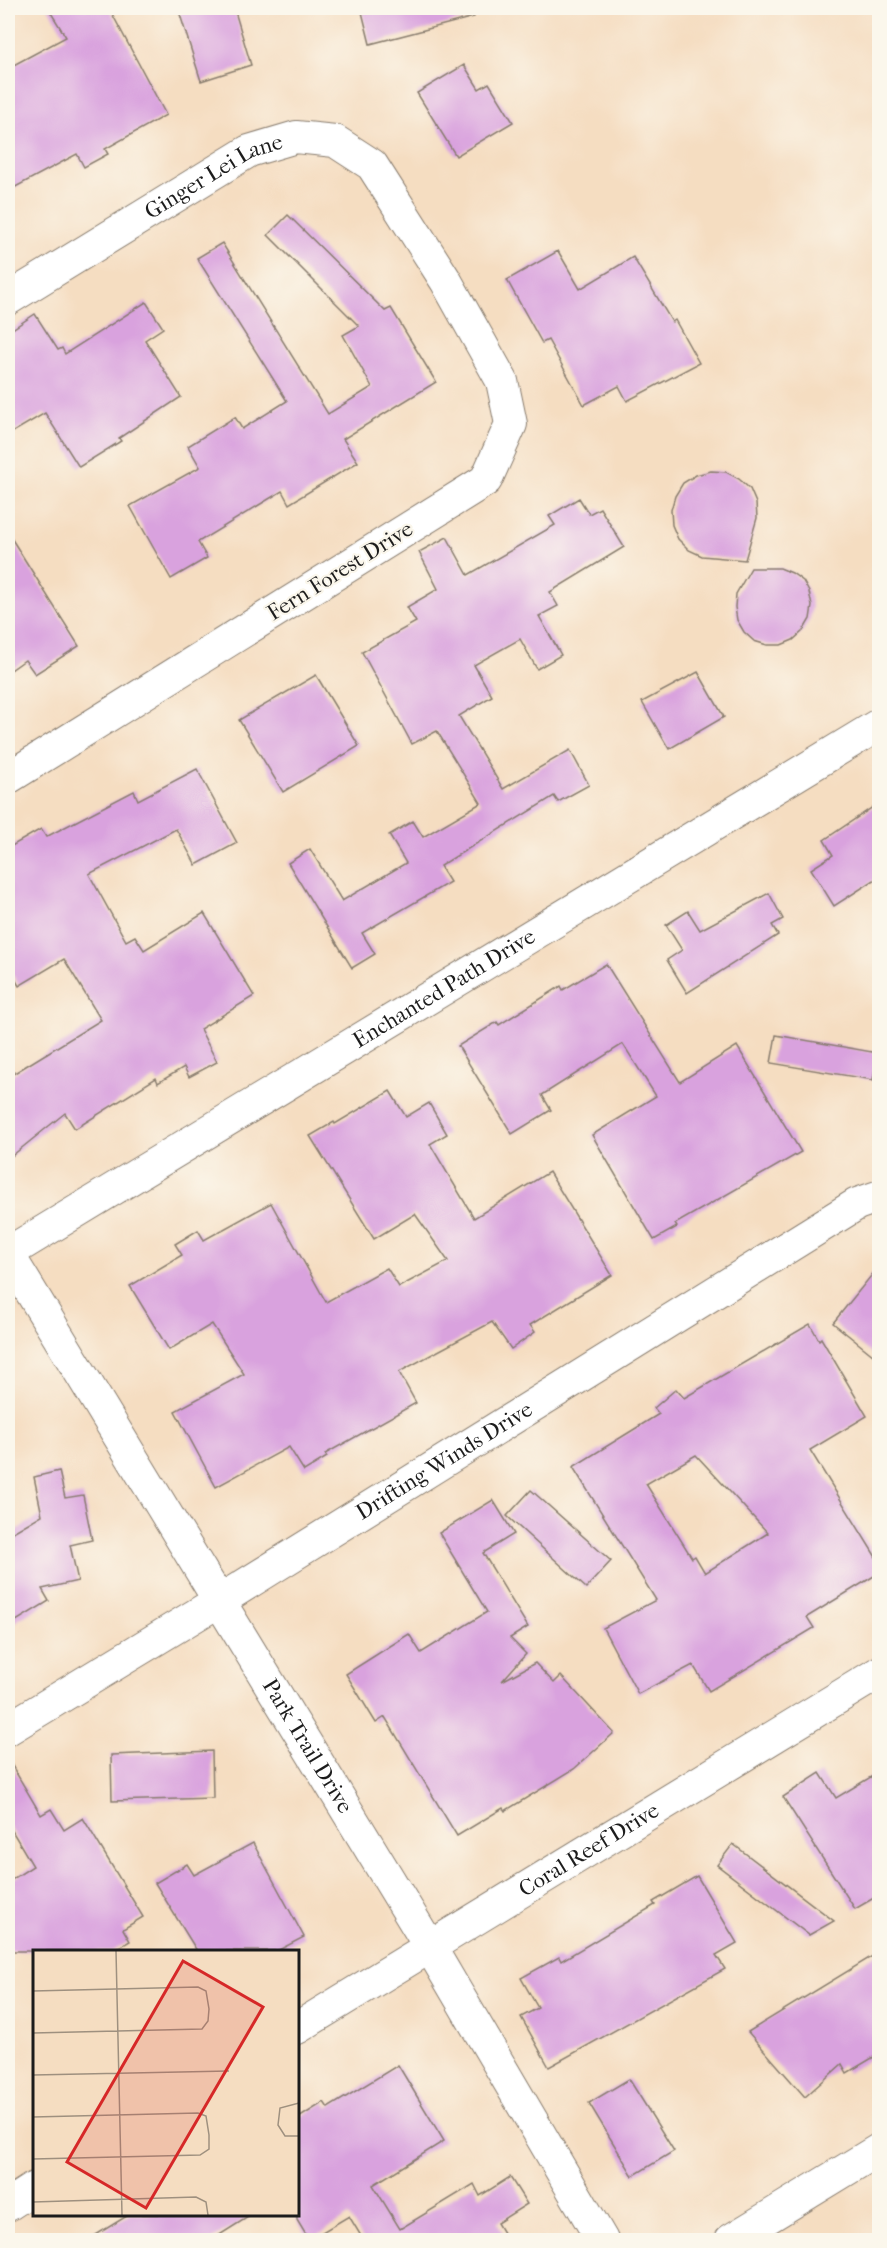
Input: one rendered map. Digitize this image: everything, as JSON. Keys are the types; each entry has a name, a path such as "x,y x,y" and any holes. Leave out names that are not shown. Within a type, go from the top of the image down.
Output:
{"street":[{"name":"Ginger Lei Lane","path":"8,299 249,152 296,136 335,141 372,165 446,281"},
{"name":"Fern Forest Drive","path":"8,778 486,480 511,424 502,381 446,281"},
{"name":"Enchanted Path Drive","path":"8,1254 879,724"},
{"name":"Drifting Winds Drive","path":"8,1729 219,1601 857,1204 879,1196"},
{"name":"Park Trail Drive","path":"8,1254 430,1947 602,2241"},
{"name":"Coral Reef Drive","path":"298,2027 879,1671"},
{"path":"731,2241 879,2149"},
{"path":"8,2205 33,2189"}],"building":[{"path":"48,8 109,8 166,115 105,149 108,154 84,167 77,154 8,191 8,68 66,37"},
{"path":"178,8 234,8 251,65 201,81"},
{"path":"361,8 473,8 474,17 370,44"},
{"path":"464,65 479,89 489,83 513,122 456,156 417,93"},
{"path":"288,215 385,311 391,308 436,382 343,439 358,462 289,504 282,491 198,542 207,558 171,579 130,506 200,467 188,446 235,417 242,429 287,401 197,258 222,243 328,414 372,387 343,335 359,326 268,235"},
{"path":"558,251 580,289 633,257 672,322 675,320 699,363 627,401 619,386 584,405 548,340 542,343 507,280"},
{"path":"146,302 163,328 145,340 181,397 119,438 121,441 79,467 45,413 8,435 8,332 35,314 58,350 62,348 65,354"},
{"path":"711,471 726,472 739,479 750,489 756,503 757,518 745,560 702,556 689,550 678,539 672,525 671,510 675,496 683,483 696,475"},
{"path":"579,498 589,514 600,508 624,547 550,592 558,606 539,616 561,655 537,669 520,639 474,665 492,696 459,716 503,789 570,750 589,785 558,802 554,796 440,866 450,882 362,933 375,954 352,968 288,863 310,849 342,901 406,863 389,835 413,821 423,837 481,803 437,731 412,744 362,652 416,622 407,607 438,589 419,552 447,537 468,575 555,525 549,516"},
{"path":"8,533 79,646 35,674 25,660 8,672"},
{"path":"751,568 780,568 803,581 809,592 812,606 810,619 803,631 793,640 781,645 767,645 754,641 744,632 737,620 736,594"},
{"path":"698,672 724,717 669,749 642,702"},
{"path":"316,675 359,746 283,792 239,720"},
{"path":"197,769 237,843 196,865 176,829 89,874 126,941 135,936 144,950 204,913 254,996 200,1029 217,1062 189,1077 184,1067 158,1083 156,1078 75,1129 65,1113 8,1159 8,1077 101,1020 64,959 19,986 8,967 8,848 41,829 46,837 134,791 138,800"},
{"path":"879,803 879,877 834,906 811,869 833,855 824,840"},
{"path":"769,893 783,919 772,925 778,935 687,993 667,960 682,950 666,925 688,911 700,930"},
{"path":"606,964 680,1082 737,1046 801,1152 675,1224 677,1227 654,1240 592,1135 656,1096 623,1044 542,1095 551,1110 512,1134 458,1046 497,1022 499,1025 561,986 563,990"},
{"path":"776,1035 878,1053 873,1080 771,1063"},
{"path":"390,1091 406,1117 429,1103 447,1134 430,1144 474,1218 549,1172 612,1275 530,1325 535,1332 511,1349 492,1322 399,1372 416,1403 325,1454 327,1457 304,1471 289,1447 216,1487 175,1411 244,1374 212,1324 169,1350 130,1286 182,1255 175,1244 198,1230 204,1240 271,1203 326,1302 387,1268 399,1287 448,1261 415,1214 374,1239 310,1136"},
{"path":"879,1266 879,1360 833,1323"},
{"path":"810,1324 819,1340 821,1338 867,1416 810,1450 879,1562 879,1573 807,1617 814,1628 709,1691 693,1665 638,1694 603,1628 656,1600 573,1467 659,1414 654,1408 676,1389 684,1398","holes":["696,1455 768,1533 705,1573 695,1556 692,1558 646,1484"]},
{"path":"59,1471 65,1498 83,1495 92,1540 70,1545 78,1581 42,1589 49,1601 8,1626 8,1535 42,1515 34,1477"},
{"path":"531,1490 611,1561 586,1588 507,1516"},
{"path":"493,1500 514,1534 483,1553 528,1627 510,1638 526,1654 502,1681 535,1663 554,1683 561,1676 614,1733 574,1769 505,1811 503,1808 457,1836 385,1717 376,1723 346,1674 409,1634 421,1653 487,1612 439,1533"},
{"path":"212,1751 213,1798 112,1801 111,1755"},
{"path":"8,1759 41,1815 51,1809 64,1830 83,1818 143,1917 123,1929 130,1941 115,1950 8,1951 8,1882 33,1866 8,1824"},
{"path":"879,1772 879,1895 855,1909 783,1797 820,1773 836,1798"},
{"path":"253,1843 304,1937 279,1950 196,1950 155,1883 187,1864 194,1875"},
{"path":"733,1844 834,1921 809,1935 717,1865"},
{"path":"697,1876 737,1943 716,1955 725,1969 549,2067 521,2017 538,2008 521,1978 559,1957 561,1961 655,1905 653,1902"},
{"path":"879,1952 879,2054 847,2073 842,2064 805,2097 748,2032"},
{"path":"398,2065 444,2141 373,2185 400,2229 474,2184 480,2196 510,2177 527,2204 497,2223 508,2241 364,2241 349,2216 309,2240 297,2220 298,2118 324,2102 328,2108"},
{"path":"629,2079 674,2151 633,2176 589,2103"},
{"path":"128,2215 251,2215 210,2241 86,2241"}]}
